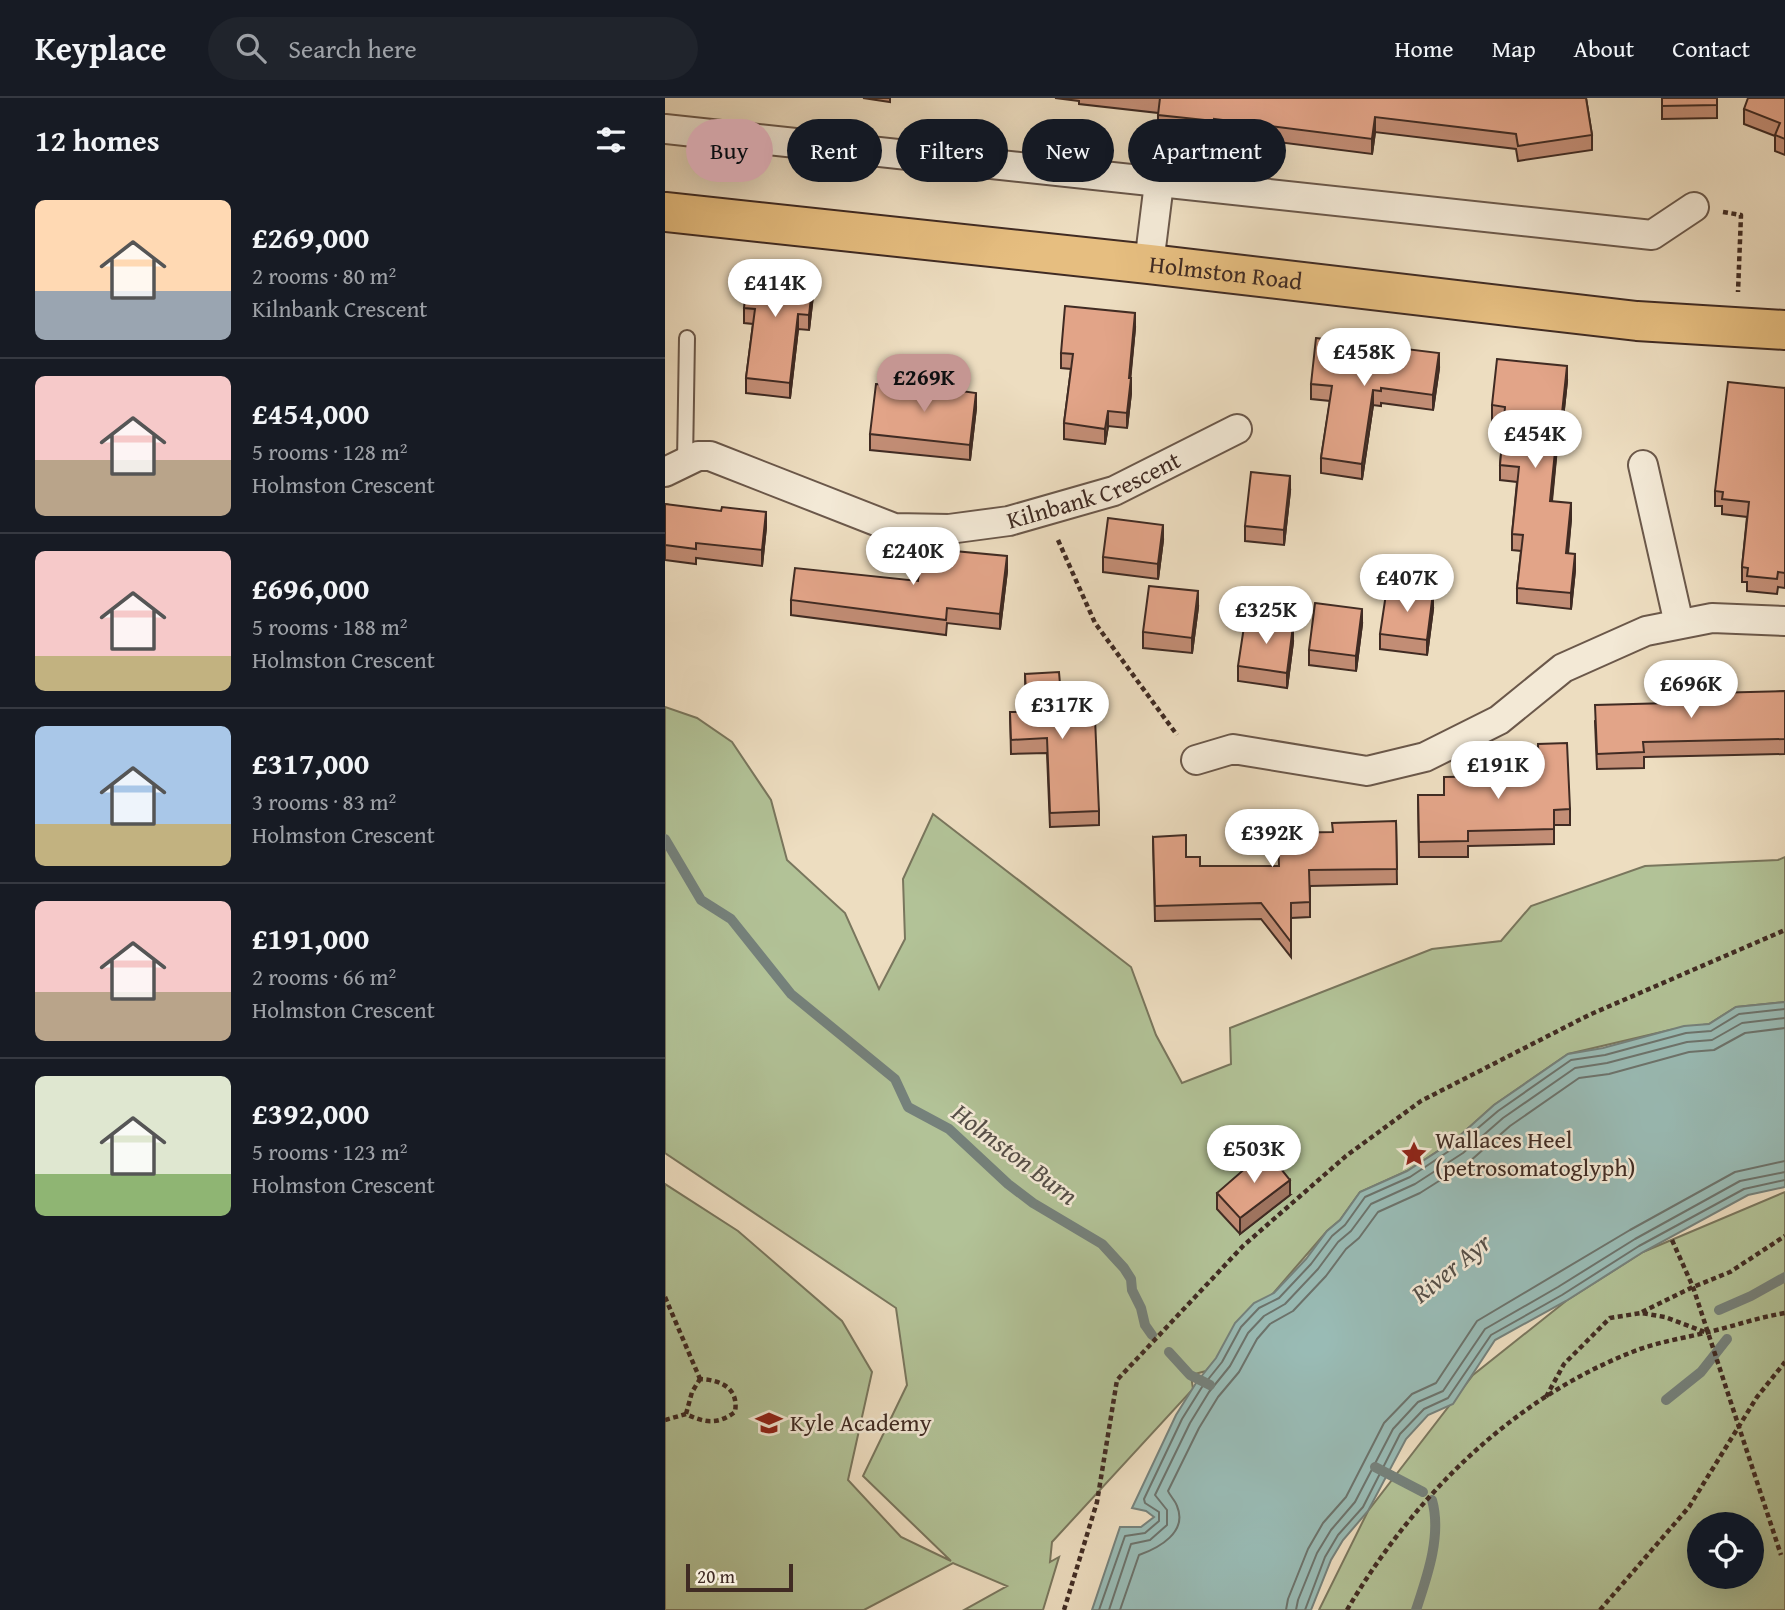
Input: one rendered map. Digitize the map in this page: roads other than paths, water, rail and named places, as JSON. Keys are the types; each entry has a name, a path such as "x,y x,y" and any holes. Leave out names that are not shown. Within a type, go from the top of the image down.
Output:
{"main road":[{"name":"Holmston Road","path":"665,212 1149,264 1637,321 1785,330"}],"street":[{"path":"665,129 1652,234 1694,207"},
{"path":"1149,264 1159,183"},
{"name":"Kilnbank Crescent","path":"675,466 698,456 711,456 894,528 949,529 1009,520 1114,491 1237,429"},
{"path":"1643,465 1679,624"},
{"path":"1196,760 1233,748 1367,771 1425,757 1499,720 1563,668 1646,631 1712,618 1785,621"}],"lane":[{"path":"675,466 687,338"}],"water":[{"name":"River Ayr","path":"1785,1002 1785,1187 1748,1195 1643,1252 1566,1301 1495,1340 1453,1404 1428,1415 1406,1439 1368,1511 1343,1540 1331,1560 1311,1610 1092,1610 1120,1527 1141,1527 1154,1517 1146,1511 1132,1508 1176,1415 1196,1383 1216,1358 1235,1323 1254,1303 1274,1293 1306,1259 1327,1231 1340,1220 1360,1192 1407,1171 1455,1140 1494,1105 1568,1054 1603,1048 1684,1026 1709,1024 1736,1007"}],"waterway":[{"name":"Holmston Burn","path":"665,839 701,900 731,919 791,994 895,1079 908,1107 949,1129 1008,1184 1033,1203 1102,1244 1131,1279 1132,1290 1141,1308 1145,1325 1152,1335"},
{"path":"1719,1310 1785,1277"},
{"path":"1666,1400 1701,1372 1727,1339"},
{"path":"1169,1352 1190,1375 1210,1385"},
{"path":"1375,1467 1423,1492"},
{"path":"1416,1610 1429,1570 1434,1541 1435,1513 1432,1500"}],"place":[{"name":"Wallaces Heel (petrosomatoglyph)","path":"1414,1154"},
{"name":"Kyle Academy","path":"769,1423"}]}
